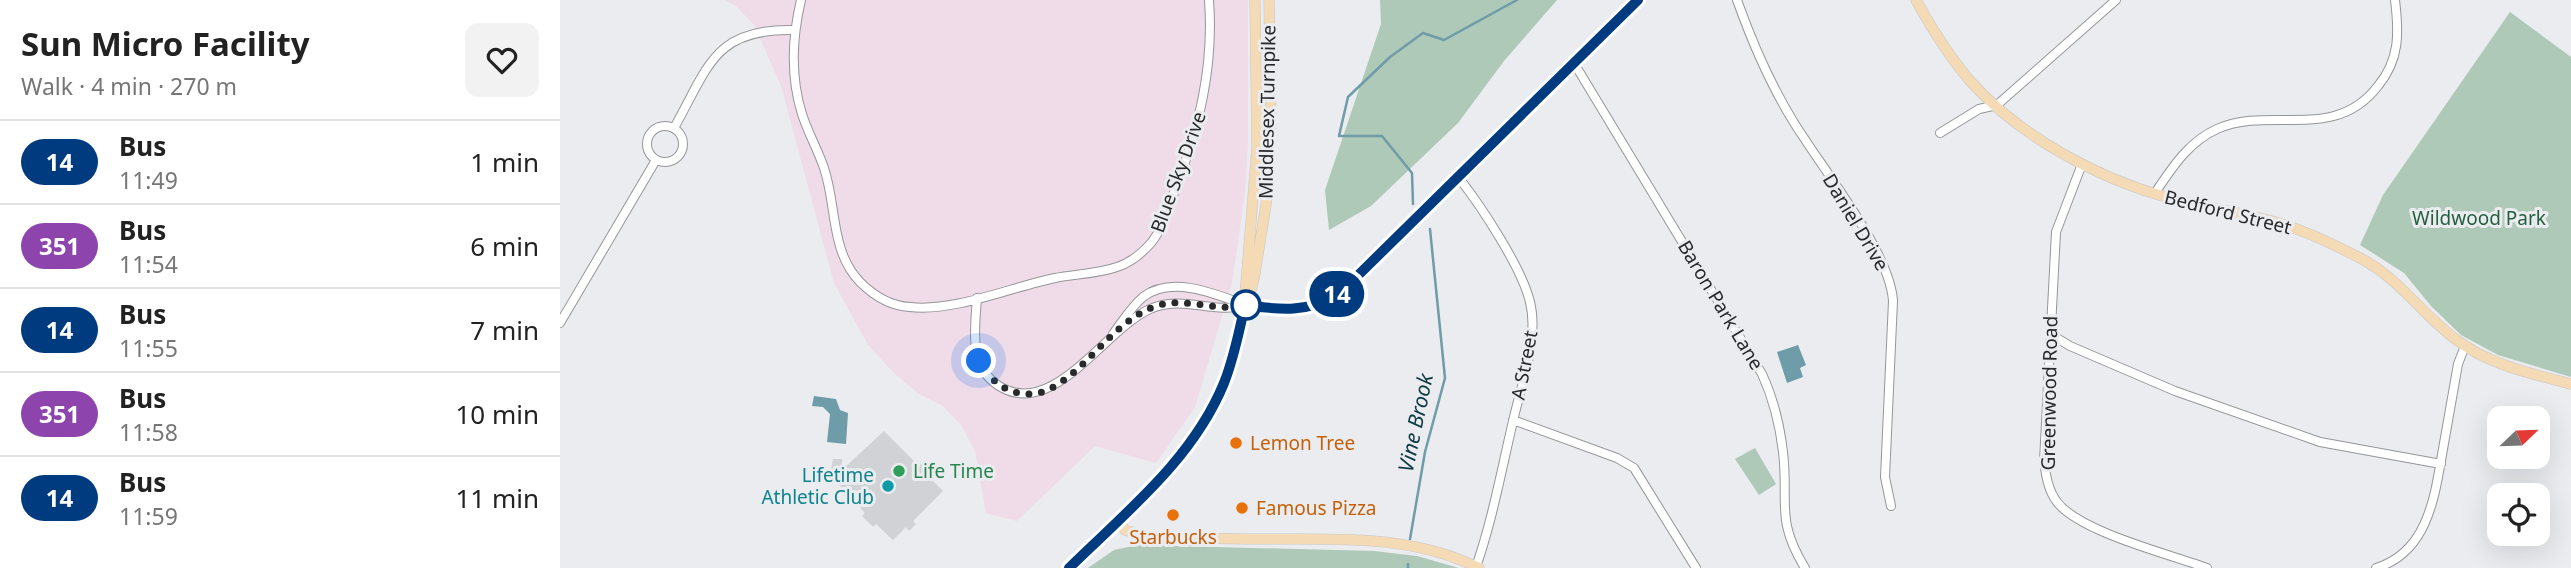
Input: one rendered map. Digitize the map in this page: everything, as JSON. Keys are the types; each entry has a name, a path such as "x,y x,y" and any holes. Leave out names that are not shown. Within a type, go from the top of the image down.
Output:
{"main road":[{"name":"Middlesex Turnpike","path":"1245,305 1257,147 1255,0"},
{"name":"Middlesex Turnpike","path":"1069,568 1174,464 1203,424 1228,371 1261,248 1271,119 1269,0"},
{"name":"Bedford Street","path":"1916,0 1949,54 1973,84 2039,140 2082,164 2155,193 2272,221 2339,248 2390,277 2465,346 2517,369 2571,384"},
{"path":"1118,520 1125,530 1150,537 1367,540 1419,548 1477,567"}],"street":[{"name":"Blue Sky Drive","path":"801,0 795,30 794,81 802,114 828,181 839,248 851,273 875,296 898,306 927,308 1058,277 1116,268 1127,263 1150,244 1163,222 1199,122 1210,55 1209,0"},
{"path":"977,298 974,334 979,361 996,384 1013,392 1035,393 1054,386 1140,314 1166,303 1187,302 1230,308 1245,305 1297,310 1328,300 1349,284 1459,178 1638,0"},
{"name":"Daniel Drive","path":"1737,0 1759,59 1781,101 1864,230 1888,276 1893,301 1885,477 1891,506"},
{"path":"1940,133 1979,109 1997,105 2116,0"},
{"path":"2155,193 2189,148 2198,139 2221,127 2339,116 2365,100 2384,78 2395,55 2399,32 2395,0"},
{"path":"674,128 710,63 726,46 755,31 795,30"},
{"name":"Baron Park Lane","path":"1574,63 1762,373 1776,414 1783,453 1783,502 1787,533 1805,568"},
{"path":"658,127 674,128 683,140 681,153 667,162 656,160 647,149 648,138 658,127"},
{"path":"560,323 656,160"},
{"name":"Greenwood Road","path":"2082,164 2056,232 2044,461 2050,492 2058,504 2077,519 2101,531 2207,568"},
{"name":"A Street","path":"1459,178 1495,233 1531,303 1531,339 1477,567"},
{"path":"1113,334 1138,302 1160,289 1185,288 1227,296 1245,305"},
{"path":"2050,334 2070,346 2163,386 2300,435 2346,448 2441,464"},
{"path":"2376,568 2402,554 2421,531 2433,505 2458,364 2465,346"},
{"path":"1513,420 1617,458 1634,468 1696,568"}],"shaded area":[{"path":"725,0 1248,0 1248,145 1245,193 1232,283 1195,407 1156,463 1095,446 1017,521 986,513 975,451 961,425 943,406 919,394 894,373 868,345 834,283 781,86 754,25 736,6"}],"green space":[{"path":"1380,0 1557,0 1504,61 1458,123 1371,206 1329,230 1325,190 1381,24"},
{"name":"Wildwood Park","path":"2510,12 2571,57 2571,377 2498,355 2461,335 2431,306 2404,273 2360,245 2383,195"},
{"path":"1755,448 1776,484 1759,495 1735,459"},
{"path":"1138,545 1374,551 1417,556 1459,568 1088,568 1114,550"}],"water":[{"path":"1798,345 1806,365 1800,368 1803,377 1787,383 1777,352"},
{"path":"814,396 836,399 840,410 848,413 846,444 827,442 830,414 823,407 812,406"}],"building":[{"name":"Lifetime Athletic Club","path":"884,431 919,466 922,463 928,470 925,473 943,491 913,521 916,524 909,531 906,527 893,540 876,524 873,527 862,516 865,513 830,474 833,459 842,459 842,470"}],"waterway":[{"name":"Vine Brook","path":"1413,204 1412,173 1382,136 1339,136 1348,97 1390,57 1423,33 1444,40 1517,0"},
{"name":"Vine Brook","path":"1410,539 1425,452 1445,378 1430,229"}],"bus line":[{"name":"14","path":"1069,568 1160,479 1194,437 1223,386 1240,332 1245,305 1297,310 1318,305 1339,294 1638,0"}],"place":[{"name":"Lemon Tree","path":"1236,443"},
{"name":"Life Time","path":"899,471"},
{"name":"Lifetime Athletic Club","path":"888,486"},
{"name":"Famous Pizza","path":"1242,508"},
{"name":"Starbucks","path":"1173,515"}],"route":[{"path":"979,361 983,370 996,384 1013,392 1035,393 1063,380 1113,334 1140,314 1157,306 1175,302 1230,308 1246,305"}]}
